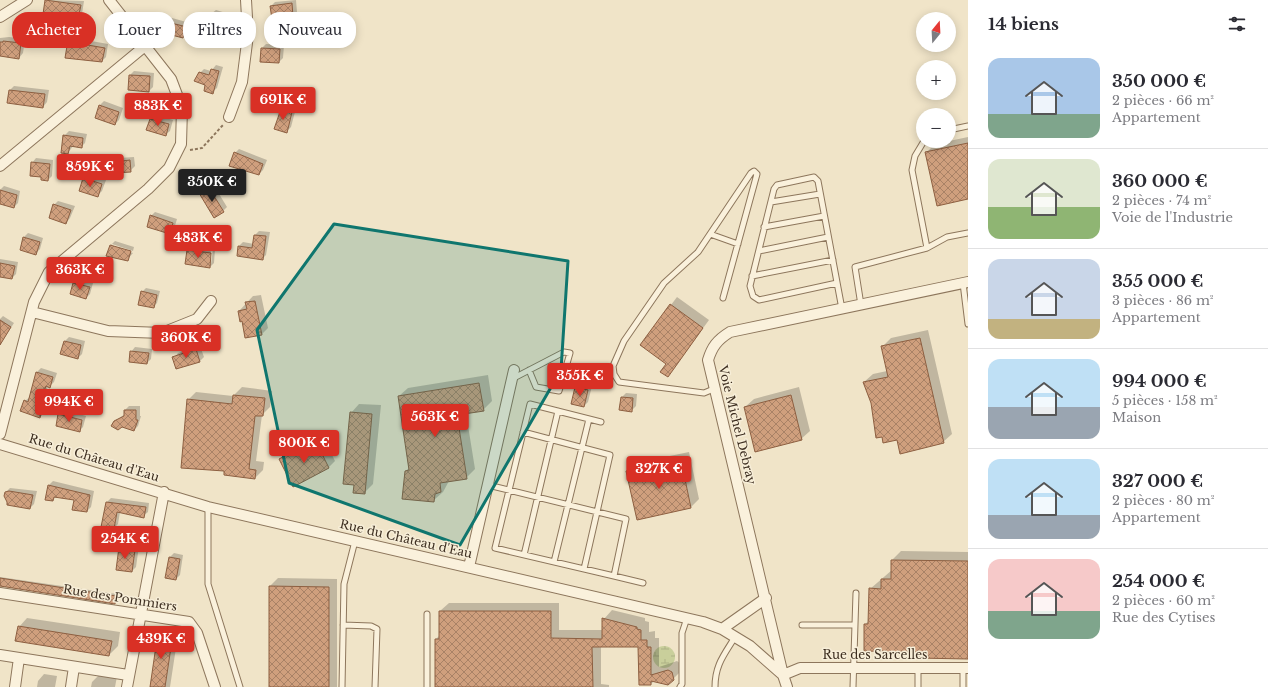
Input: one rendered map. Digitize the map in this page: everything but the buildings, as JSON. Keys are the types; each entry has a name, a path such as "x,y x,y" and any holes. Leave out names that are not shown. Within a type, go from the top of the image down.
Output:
{"street":[{"path":"0,17 27,0"},
{"path":"109,0 118,12"},
{"path":"229,117 242,82 248,35 246,0"},
{"path":"0,166 143,48"},
{"path":"0,434 34,302 49,272 148,189 169,168 181,144 182,108 171,79 147,48"},
{"name":"Voie Michel Debray","path":"783,675 716,388 708,360 712,348 721,338 730,332 965,283"},
{"path":"32,312 108,331 162,332 197,319 211,301"},
{"path":"469,567 513,374"},
{"name":"Rue du Château d'Eau","path":"0,444 164,492 208,507 686,618 722,629 750,646 783,675"},
{"path":"127,687 128,675 164,492"},
{"name":"Rue des Pommiers","path":"0,593 189,622 197,633 215,687"},
{"path":"722,629 766,598"},
{"path":"0,655 128,675"},
{"path":"15,687 19,658"},
{"path":"72,687 74,667"},
{"name":"Rue des Sarcelles","path":"783,675 800,668 966,668"},
{"path":"783,675 787,687"}],"lane":[{"path":"956,129 968,126"},
{"path":"920,148 915,156 912,170 927,248"},
{"path":"716,388 704,393 619,382 614,374 613,366 624,341 664,283 698,252 751,173 757,172 723,298"},
{"path":"837,283 759,300 753,296 750,286 752,276 771,202 777,185 814,178 818,181 842,309"},
{"path":"771,202 820,194"},
{"path":"764,228 824,216"},
{"path":"861,305 855,267 927,248 947,237 968,233"},
{"path":"710,234 738,244"},
{"path":"759,250 828,236"},
{"path":"752,276 832,260"},
{"path":"965,283 968,321"},
{"path":"513,374 529,370 564,352 570,353 559,391 536,387 529,370"},
{"path":"601,422 530,404 495,548 643,583"},
{"path":"524,555 539,497 558,411"},
{"path":"554,562 589,419"},
{"path":"523,432 610,455 584,569"},
{"path":"488,485 626,519 614,576"},
{"path":"208,507 208,584 240,687"},
{"path":"342,687 344,584 356,541"},
{"path":"853,687 856,593"},
{"path":"427,614 427,687"},
{"path":"680,687 682,684 682,633 686,618"},
{"path":"343,625 371,626 377,629 375,687"},
{"path":"802,625 855,625"},
{"path":"715,687 715,674 718,663 734,637"},
{"path":"918,668 918,687"},
{"path":"963,687 966,668"}],"path":[{"path":"177,152 202,148 229,117"}],"highlighted area":[{"path":"334,224 568,261 561,370 460,545 289,483 257,330"}],"green space":[{"path":"664,646 672,649 675,657 672,665 664,668 656,665 653,657 656,649"}]}
